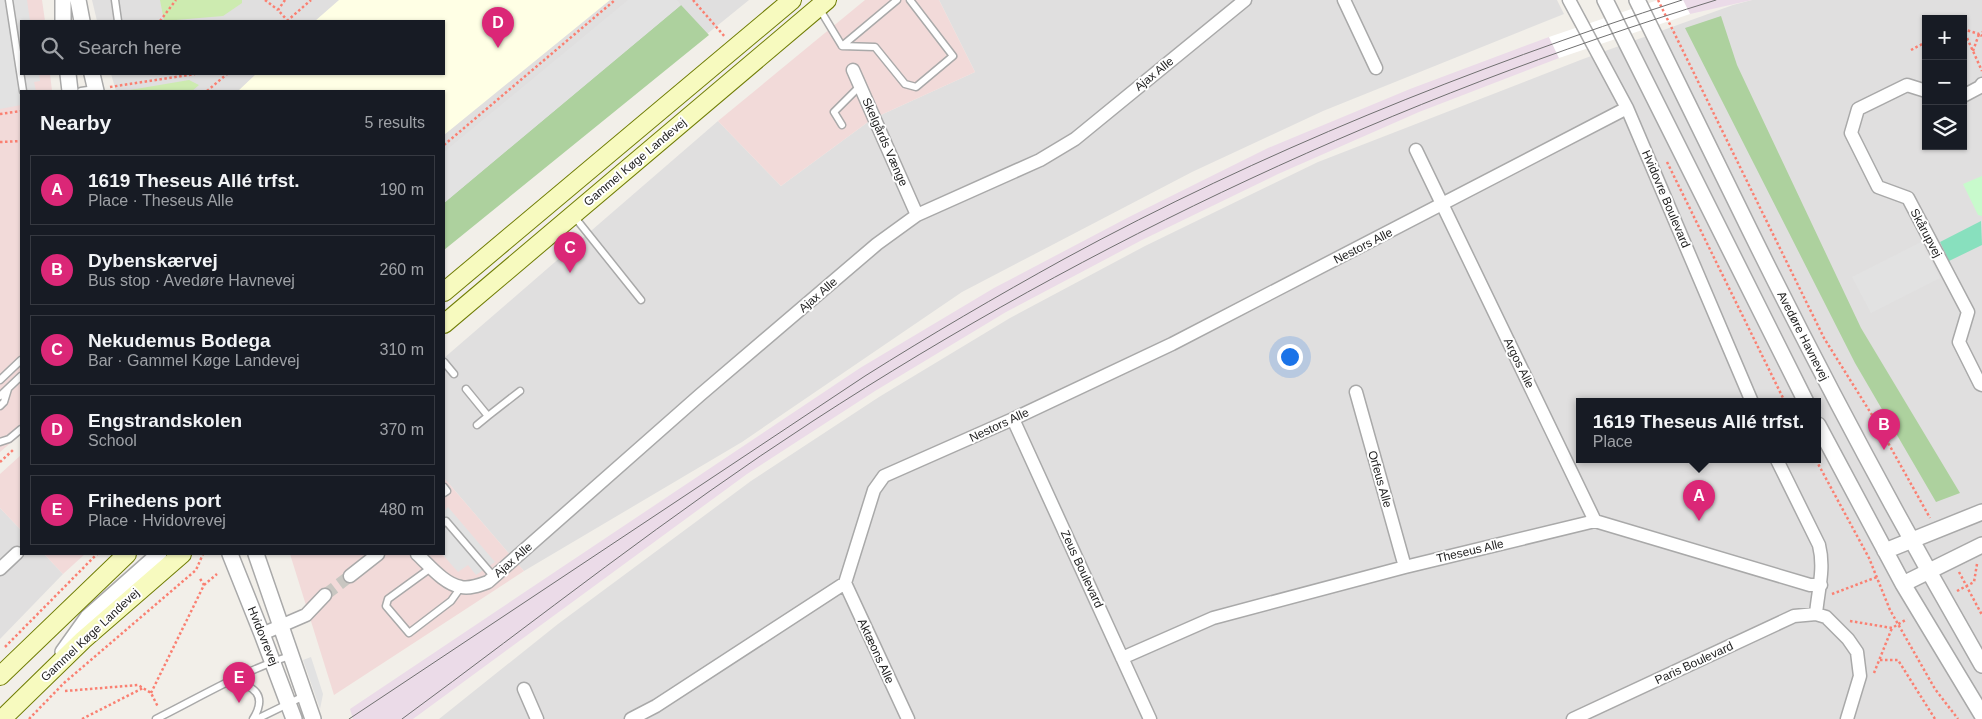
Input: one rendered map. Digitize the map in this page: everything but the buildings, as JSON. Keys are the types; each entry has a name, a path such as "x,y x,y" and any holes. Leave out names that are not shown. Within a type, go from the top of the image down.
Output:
{"main road":[{"name":"Gammel Køge Landevej","path":"445,291 792,0"},
{"name":"Gammel Køge Landevej","path":"445,323 823,3"},
{"path":"0,676 127,555"},
{"name":"Gammel Køge Landevej","path":"2,719 50,672 181,555"}],"street":[{"path":"63,0 63,20"},
{"path":"78,0 82,20"},
{"name":"Ajax Alle","path":"462,588 488,582 869,251 917,215 1040,160 1075,139 1244,0"},
{"path":"1344,0 1376,68"},
{"name":"Hvidovre Boulevard","path":"1570,0 1627,108 1750,398"},
{"path":"1605,0 1804,398"},
{"name":"Avedøre Havnevej","path":"1637,0 1737,205 1826,380 1982,665"},
{"name":"Skelgårds Vænge","path":"853,70 917,215"},
{"path":"68,75 70,90"},
{"path":"91,90 92,75"},
{"path":"1967,94 1982,84"},
{"name":"Skårupvej","path":"1922,90 1907,85 1858,109 1851,133 1878,187 1908,198 1968,312 1959,342 1980,384 1982,384"},
{"name":"Nestors Alle","path":"845,583 874,490 884,476 1013,419 1172,344 1627,108"},
{"path":"1416,150 1442,204"},
{"name":"Argos Alle","path":"1442,204 1595,521"},
{"name":"Orfeus Alle","path":"1356,392 1405,567"},
{"name":"Zeus Boulevard","path":"1013,419 1150,719"},
{"path":"1821,431 1903,584 1982,715"},
{"path":"1778,463 1819,546 1822,559 1821,585 1816,614 1826,617 1848,639 1857,652 1860,676 1847,719"},
{"path":"1885,551 1982,512"},
{"path":"1595,521 1810,585 1821,585"},
{"name":"Theseus Alle","path":"1122,658 1213,618 1405,567 1595,521"},
{"path":"1903,584 1982,546"},
{"path":"0,569 17,553"},
{"path":"50,672 88,617 158,555"},
{"name":"Hvidovrevej","path":"230,555 294,719"},
{"name":"Hvidovrevej","path":"256,555 313,719"},
{"path":"350,576 377,555"},
{"path":"417,555 450,583 462,588"},
{"path":"631,719 656,706 845,583"},
{"name":"Aktæons Alle","path":"845,583 908,719"},
{"path":"262,634 306,615 325,595"},
{"name":"Paris Boulevard","path":"1573,719 1794,616 1816,614"},
{"path":"524,689 537,719"}],"lane":[{"path":"9,0 20,72"},
{"path":"115,0 118,20"},
{"path":"842,46 897,0"},
{"path":"842,46 875,47 905,84 916,87 953,56 910,0"},
{"path":"823,3 842,46"},
{"path":"21,75 23,90"},
{"path":"842,125 834,112 860,86"},
{"path":"572,215 641,300"},
{"path":"0,380 20,361"},
{"path":"445,363 454,374"},
{"path":"0,396 20,377"},
{"path":"0,406 4,402 8,388"},
{"path":"466,389 488,416"},
{"path":"478,425 520,391"},
{"path":"0,442 9,439 20,429"},
{"path":"0,436 14,435"},
{"path":"445,522 494,577"},
{"path":"432,567 388,600 386,606 410,633 451,601 462,588"},
{"path":"156,719 232,680 273,661 291,656"},
{"path":"232,680 247,684 256,690 260,701 257,712 252,719"},
{"path":"257,719 305,696"}],"path":[{"path":"161,20 176,0"},
{"path":"265,0 278,10 286,20"},
{"path":"278,10 285,0"},
{"path":"288,20 311,0"},
{"path":"445,144 615,0"},
{"path":"693,0 735,48"},
{"path":"1658,0 1824,338 1878,423 1936,530"},
{"path":"1967,30 1980,33 1982,36"},
{"path":"1973,51 1980,33"},
{"path":"1967,38 1982,71"},
{"path":"1911,50 1922,44"},
{"path":"91,90 188,75"},
{"path":"208,90 226,75"},
{"path":"0,114 20,111"},
{"path":"0,142 20,141"},
{"path":"1665,159 1783,398"},
{"path":"0,462 14,449"},
{"path":"1818,463 1869,558 1890,610 1935,689 1958,719"},
{"path":"0,651 96,555"},
{"path":"29,719 64,683 196,570 204,555"},
{"path":"1953,559 1982,615"},
{"path":"65,690 138,685 151,693 204,585 217,574"},
{"path":"199,577 204,585"},
{"path":"1818,600 1877,577"},
{"path":"1860,676 1875,673 1892,628"},
{"path":"1880,660 1898,660 1935,719"},
{"path":"82,719 143,688"}],"shaded area":[{"path":"0,0 42,0 45,20 20,20 20,75 50,75 52,90 20,90 20,435 0,452"},
{"path":"0,0 27,0 30,20 20,20 20,75 39,75 40,81 34,82 36,90 20,90 20,105 0,109"},
{"path":"92,0 749,0 445,246 445,90 116,90 111,75 445,75 445,20 97,20"},
{"path":"339,0 610,0 445,134 445,90 239,90 255,75 445,75 445,20 316,20"},
{"path":"628,0 677,0 681,5 445,202 445,151"},
{"path":"865,0 939,0 975,72 872,119 781,186 718,121"},
{"path":"939,0 1557,0 1564,14 1323,111 1192,172 962,292 742,442 524,571 445,479 445,357 718,121 781,186 872,119 975,72"},
{"path":"1683,0 1752,0 1690,14"},
{"path":"1752,0 1982,0 1982,719 439,719 558,624 751,481 879,397 1010,318 1145,246 1318,162 1583,59 1733,5"},
{"path":"1549,37 1559,58 1419,112 1278,174 1142,240 1006,312 875,391 747,474 413,719 353,719 350,709 860,368 994,288 1129,217 1268,148 1410,89"},
{"path":"1921,242 1940,278 1871,313 1852,277"},
{"path":"20,456 20,529 0,508 0,474"},
{"path":"445,479 524,571 334,695 290,555 445,555"},
{"path":"448,507 495,562 476,575 468,565 458,572 443,555 445,555 445,510"},
{"path":"0,508 20,529 20,555 45,555 63,574 0,639"},
{"path":"45,555 84,555 63,574"},
{"path":"311,657 323,694 320,709 303,660"}],"green space":[{"path":"160,0 242,0 242,3 223,16 164,20"},
{"path":"681,5 709,35 445,249 445,202"},
{"path":"1721,16 1737,65 1861,328 1960,493 1936,502 1855,363 1685,28"},
{"path":"189,80 199,85 193,90 130,90"},
{"path":"1982,176 1982,216 1978,215 1963,184"},
{"path":"1981,221 1982,245 1949,261 1940,242"}],"pier":[{"path":"1658,0 1683,0 1690,14 1559,58 1549,37"}],"tunnel":[{"path":"325,595 350,576"}],"tram line":[{"path":"349,719 865,376 964,316 1064,259 1214,183 1367,115 1523,55 1682,0"},
{"path":"402,719 656,529 760,456 919,355 1027,292 1138,234 1250,179 1364,128 1480,82 1597,39 1716,0"}],"place":[{"name":"Engstrandskolen","path":"498,48"},
{"name":"Nekudemus Bodega","path":"570,273"},
{"name":"Dybenskærvej","path":"1884,450"},
{"name":"1619 Theseus Allé trfst.","path":"1699,521"},
{"name":"Frihedens port","path":"239,703"}]}
